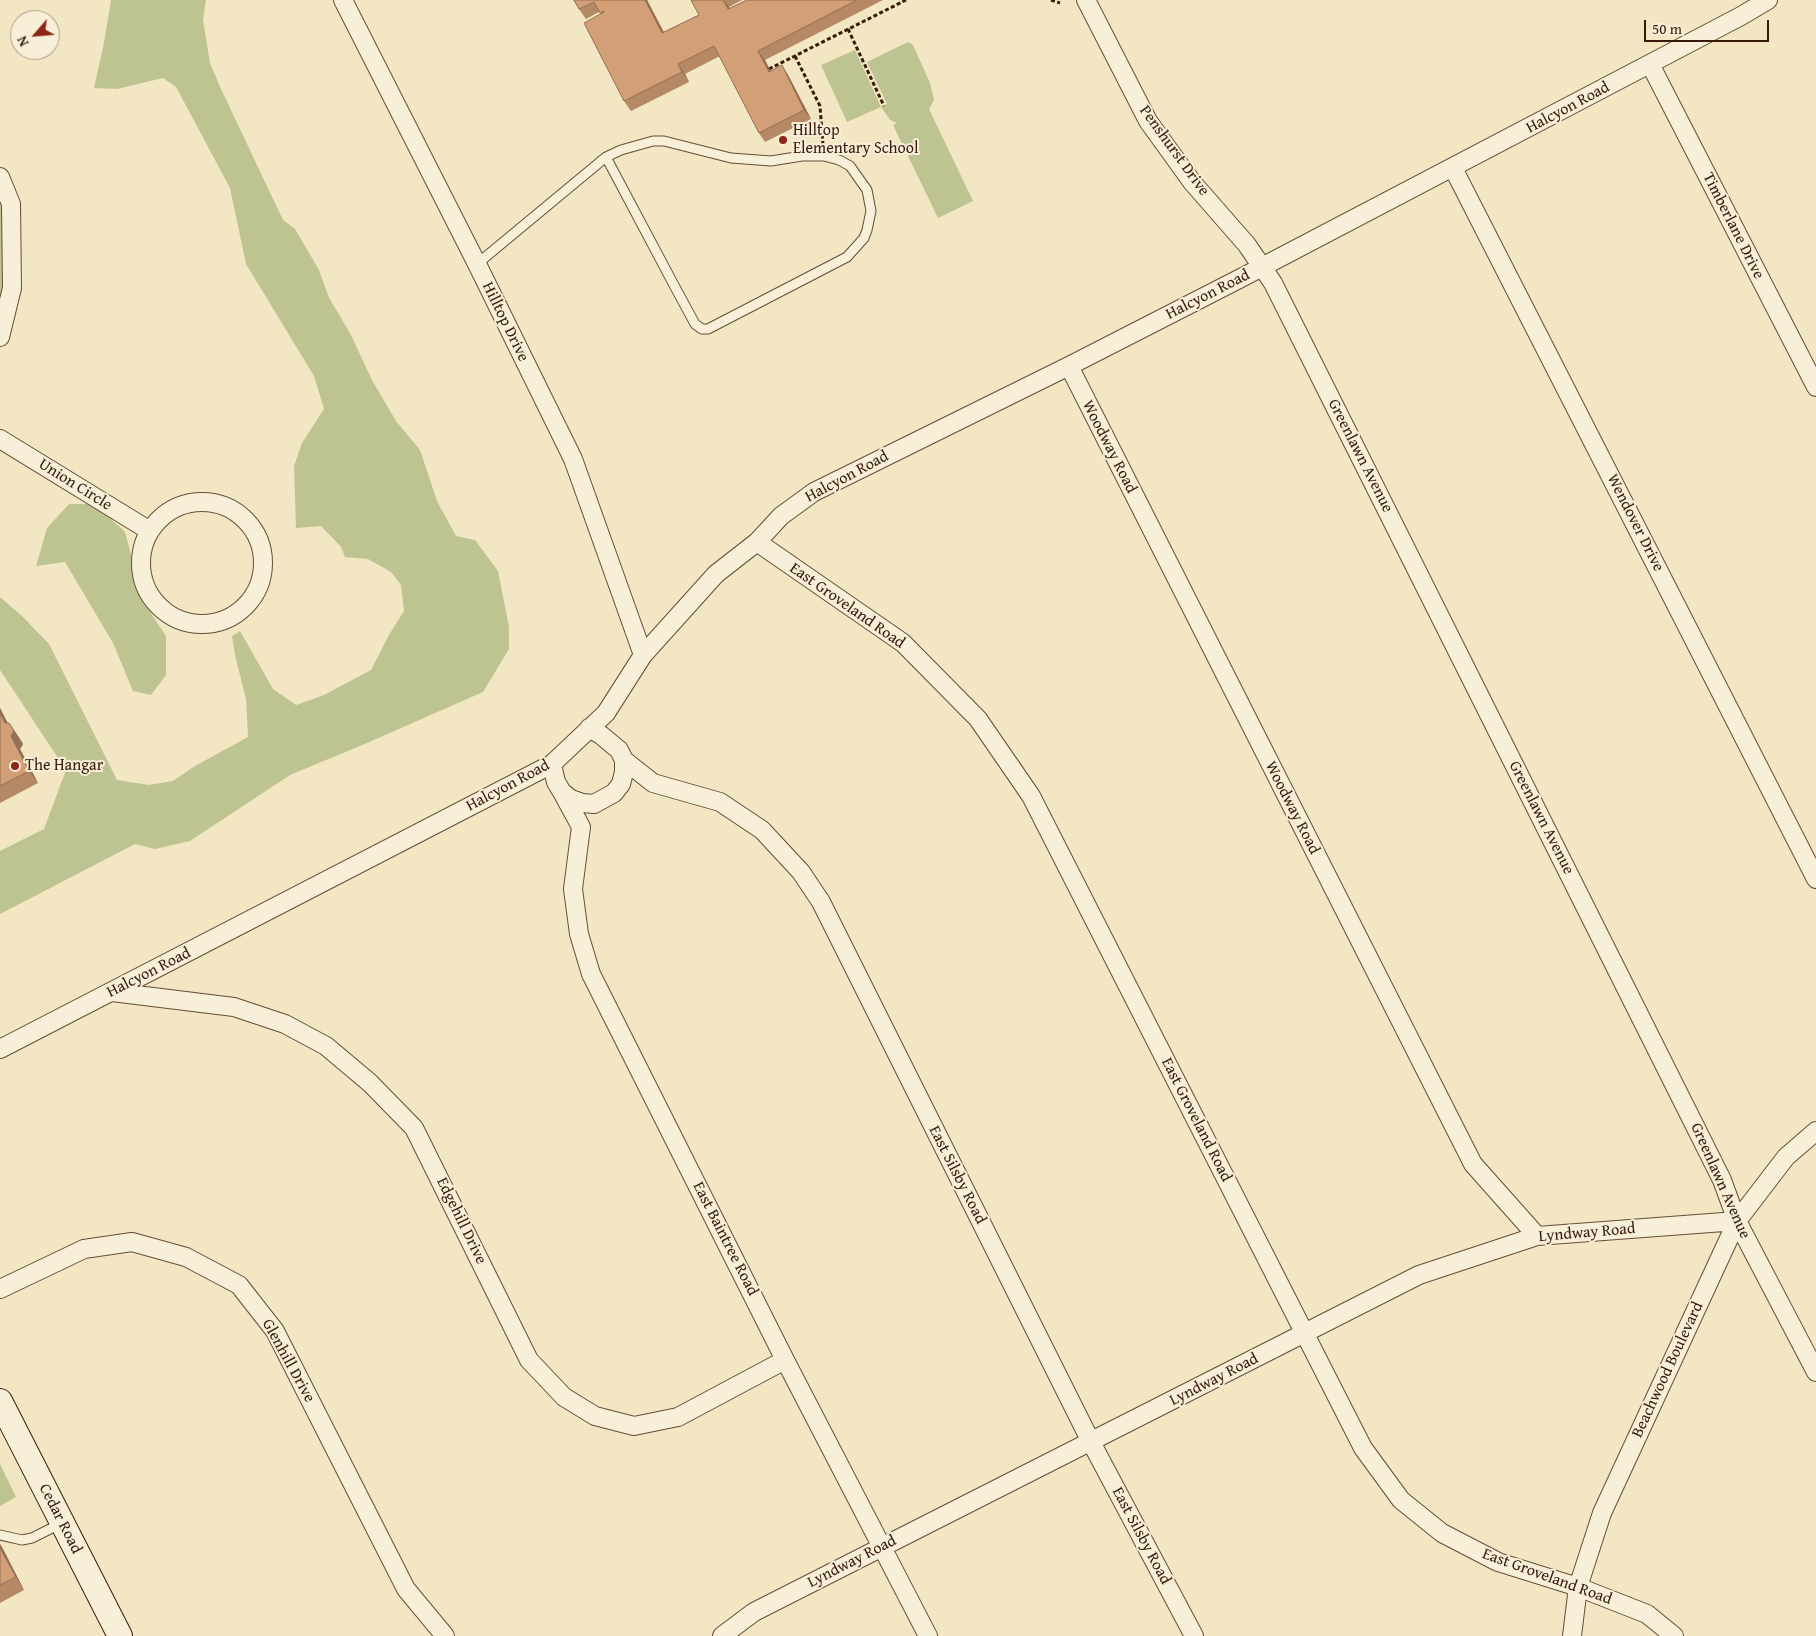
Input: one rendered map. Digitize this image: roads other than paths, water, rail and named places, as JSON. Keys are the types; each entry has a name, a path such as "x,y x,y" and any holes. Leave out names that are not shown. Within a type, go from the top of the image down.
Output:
{"main road":[{"name":"Cedar Road","path":"0,1403 120,1636"}],"street":[{"name":"Hilltop Drive","path":"344,0 477,264 572,459 643,656"},
{"name":"Penshurst Drive","path":"1086,0 1148,121 1192,182 1247,245 1261,267"},
{"name":"Halcyon Road","path":"0,1049 552,764 606,713 643,656 716,574 757,542 781,516 814,492 1068,366 1453,168 1768,0"},
{"name":"Timberlane Drive","path":"1650,64 1816,387"},
{"name":"Wendover Drive","path":"1453,168 1816,879"},
{"path":"0,177 11,204 12,288 0,337"},
{"name":"Greenlawn Avenue","path":"1261,267 1278,292 1722,1180 1737,1221 1816,1372"},
{"name":"Woodway Road","path":"1068,366 1473,1164 1537,1236"},
{"name":"Union Circle","path":"0,439 150,531"},
{"path":"195,502 212,502 231,509 249,524 261,545 263,575 253,598 243,609 228,619 211,624 188,623 172,617 159,606 147,590 142,572 142,552 150,531 170,511 195,502"},
{"name":"East Groveland Road","path":"757,542 903,643 978,719 1031,796 1363,1448 1401,1500 1442,1533 1498,1562 1578,1587 1647,1614 1674,1636"},
{"path":"552,764 556,782 581,828 621,784 624,772 624,760 619,750 589,728"},
{"name":"East Silsby Road","path":"624,760 653,783 720,802 762,830 801,872 821,902 1092,1442 1194,1636"},
{"path":"562,792 571,799 582,803 594,804 609,796 653,783"},
{"name":"East Baintree Road","path":"581,828 573,889 579,934 591,974 785,1360 928,1636"},
{"name":"Edgehill Drive","path":"112,992 234,1007 285,1024 326,1046 370,1083 414,1128 529,1360 564,1398 595,1416 634,1426 678,1417 785,1360"},
{"name":"Beachwood Boulevard","path":"1572,1636 1578,1587 1602,1513 1737,1221 1786,1157 1816,1131"},
{"name":"Lyndway Road","path":"722,1636 754,1612 1419,1275 1537,1236 1737,1221"},
{"name":"Glenhill Drive","path":"0,1289 84,1249 132,1242 186,1257 239,1285 275,1331 406,1589 445,1636"}],"lane":[{"path":"477,264 606,157 621,150 653,141 731,158 771,160 802,156 824,156 839,160 850,166 866,190 871,211 867,230 864,238 847,257 732,317 705,329 695,324 606,157"},
{"path":"0,1535 22,1540 32,1538 62,1523"}],"place":[{"name":"Hilltop Elementary School","path":"783,140"},
{"name":"The Hangar","path":"15,766"}]}
